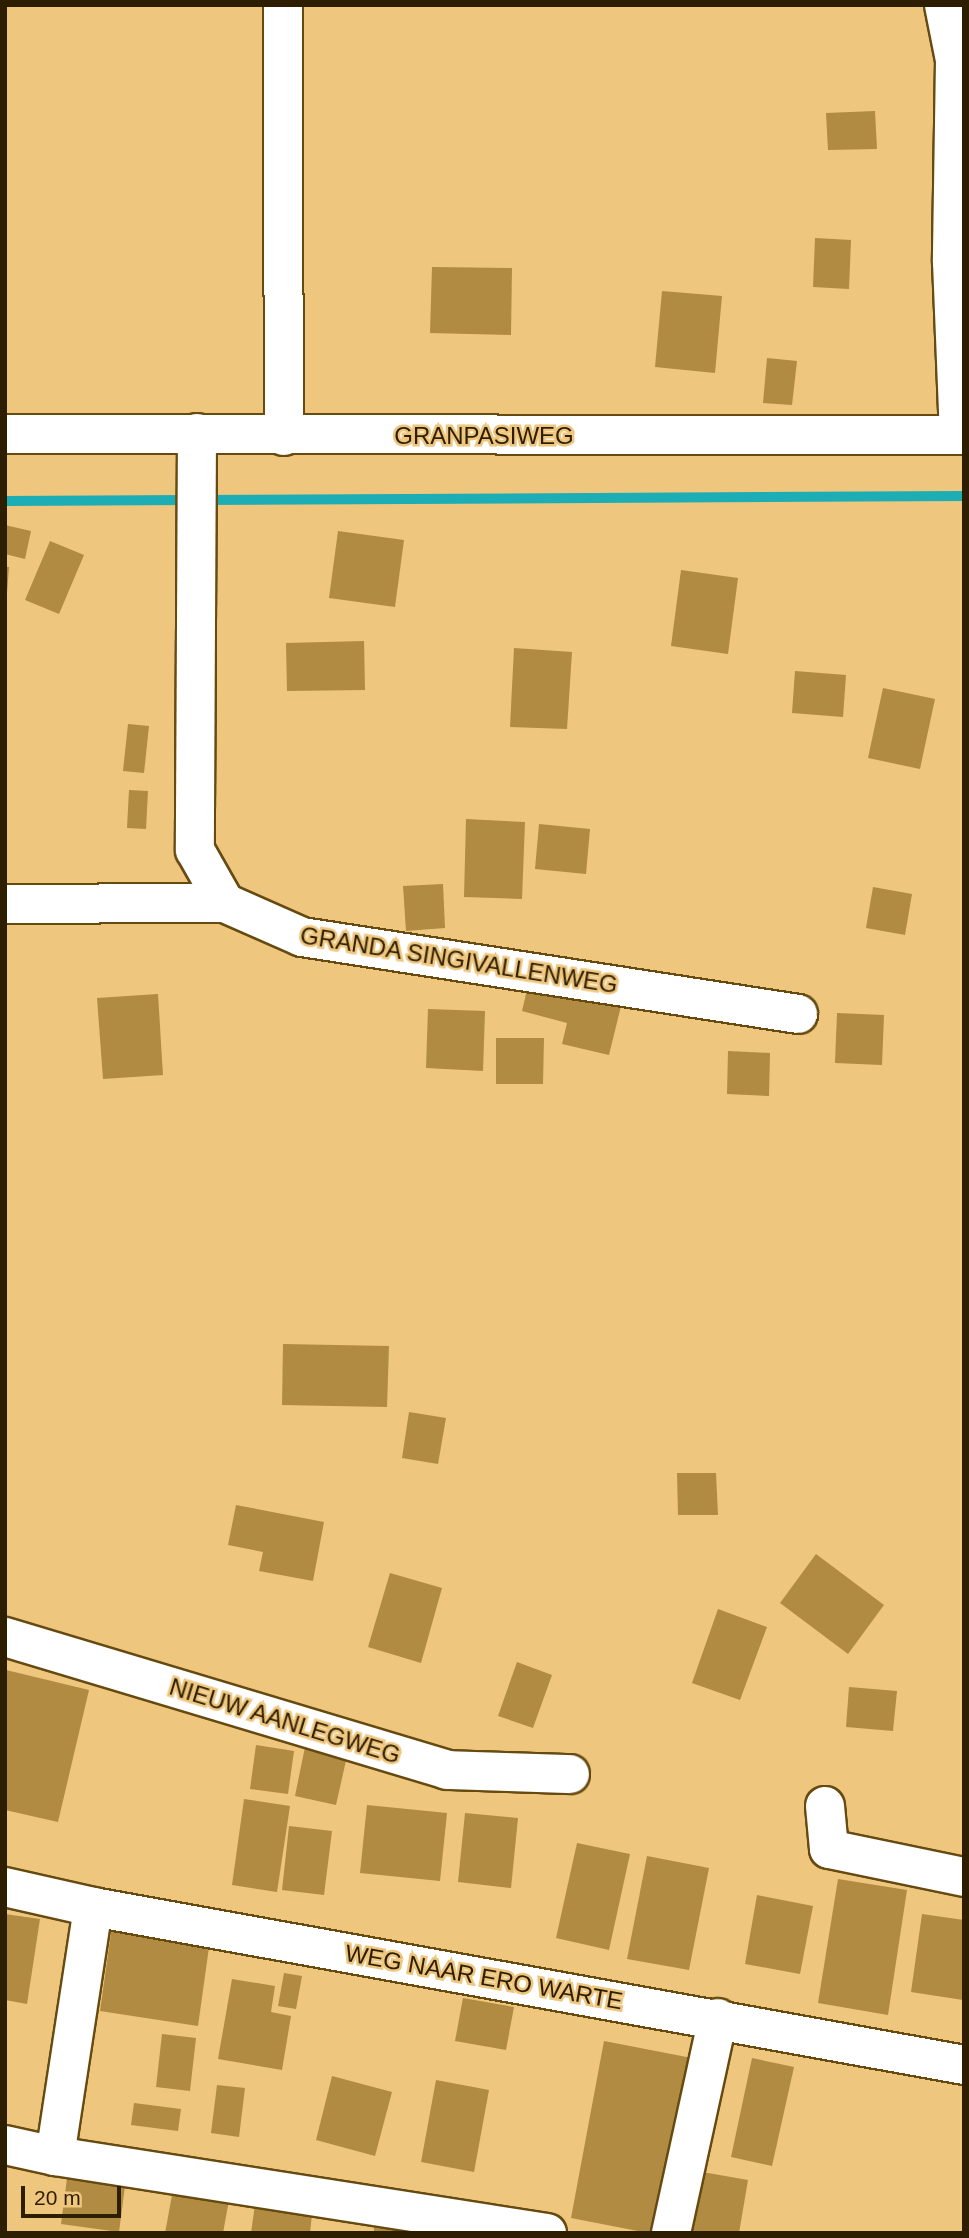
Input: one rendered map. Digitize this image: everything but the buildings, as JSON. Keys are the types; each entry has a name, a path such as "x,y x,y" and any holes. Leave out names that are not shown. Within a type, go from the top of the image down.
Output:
{"street":[{"path":"283,5 284,436"},
{"path":"944,5 955,60 952,262 961,435"},
{"path":"5,904 225,903 195,850 197,432"},
{"name":"GRANPASIWEG","path":"5,434 197,432 284,436 961,435"},
{"name":"GRANDA SINGIVALLENWEG","path":"225,903 302,937 798,1014"},
{"name":"NIEUW AANLEGWEG","path":"5,1637 447,1770 570,1774"},
{"path":"825,1806 830,1849 964,1877"},
{"name":"WEG NAAR ERO WARTE","path":"5,1887 93,1907 718,2018 964,2065"},
{"path":"55,2156 93,1907"},
{"path":"671,2233 718,2018"},
{"path":"5,2145 55,2156 547,2233"}],"waterway":[{"path":"205,500 964,496"},
{"path":"5,501 190,500"}]}
